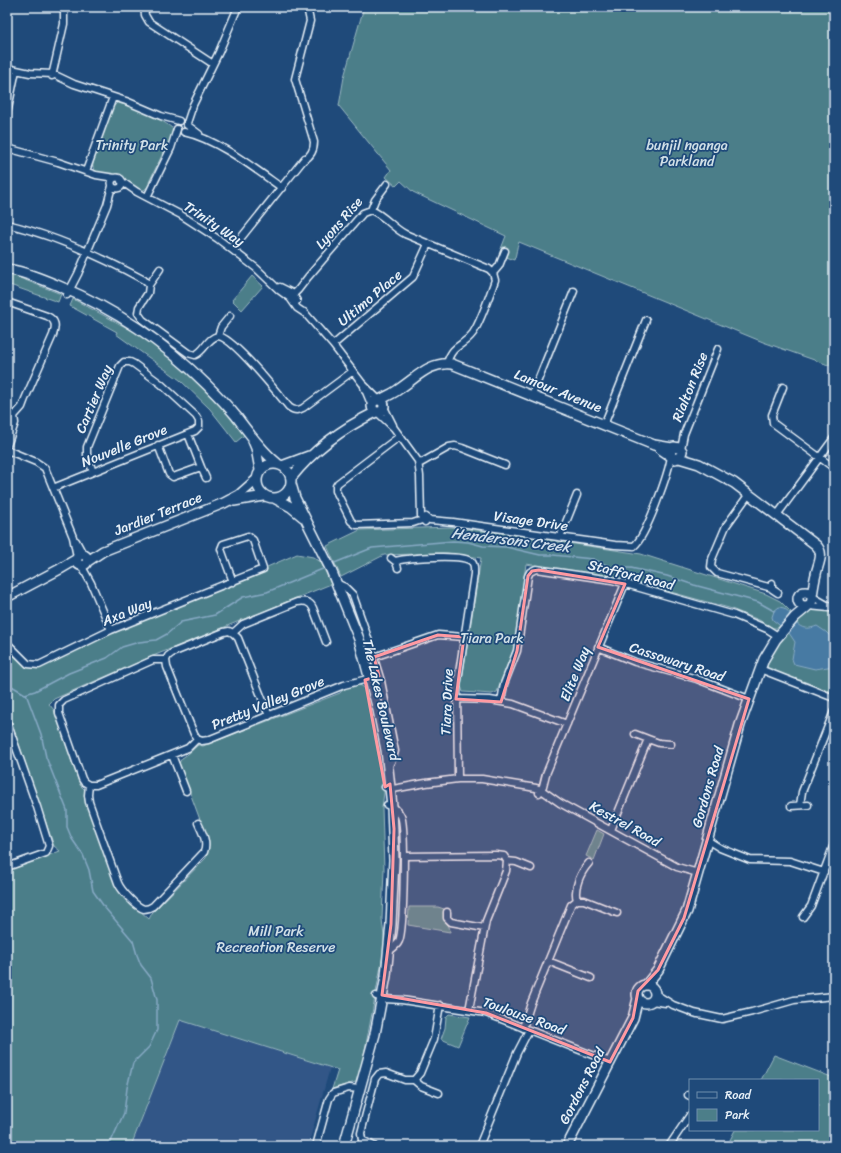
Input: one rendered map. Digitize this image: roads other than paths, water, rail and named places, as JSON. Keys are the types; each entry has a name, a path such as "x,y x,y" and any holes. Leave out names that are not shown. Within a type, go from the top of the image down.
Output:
{"street":[{"path":"51,75 64,24 64,7"},
{"path":"144,7 145,15 149,22 213,64"},
{"path":"180,130 176,125 184,122 213,64 238,7"},
{"path":"232,249 304,160 311,145 310,131 295,79 310,21 307,7"},
{"path":"7,68 30,73 51,75 161,116 184,122 204,138 238,158 282,188"},
{"path":"7,114 16,70"},
{"path":"86,171 113,97"},
{"path":"161,116 180,130 204,138"},
{"path":"180,130 187,130 184,122"},
{"path":"147,197 180,130"},
{"name":"Trinity Way","path":"7,148 86,171 115,186 137,192"},
{"name":"Trinity Way","path":"96,175 118,179 137,192 193,222 232,249 273,283 279,290 292,295 297,308 306,314 333,345 378,406"},
{"path":"70,293 115,186 112,179 118,179 121,185 115,186"},
{"name":"Lyons Rise","path":"292,295 296,288 308,277 363,213 371,210 375,200 387,184"},
{"path":"250,433 256,448 260,470 256,480 258,489 264,496 274,498 283,496 287,492 291,481 312,454 431,367 437,364 449,364 450,353 470,337 476,327 494,284 495,277 493,273 400,232 376,212 371,210"},
{"path":"7,224 52,237 88,251 144,280 149,285"},
{"name":"Ultimo Place","path":"333,345 413,277 428,244"},
{"path":"493,273 498,267 505,251"},
{"path":"160,269 149,285 148,293 138,310 139,316 188,354 196,356 212,338 218,336 226,339 267,381 289,408 299,411 353,371"},
{"path":"7,270 70,293 169,351 207,384 235,414 269,457 286,469 291,481"},
{"path":"532,395 574,291"},
{"path":"7,302 47,316 52,319 55,324 53,335 22,407 14,416 15,423 7,446"},
{"path":"218,336 221,327 230,316"},
{"path":"604,425 646,320"},
{"name":"Rialton Rise","path":"635,548 644,532 718,349"},
{"name":"Cartier Way","path":"93,472 86,451 87,447 120,366 124,362 134,364 155,380 196,416 199,422"},
{"name":"Lamour Avenue","path":"449,364 532,395 676,453 725,478 749,494 818,547 821,558 808,602 798,598 816,572"},
{"path":"783,387 772,415 774,423 834,468"},
{"path":"378,406 414,454 419,464 424,519"},
{"path":"7,412 14,416"},
{"name":"Nouvelle Grove","path":"53,488 197,430 199,427 199,422"},
{"path":"188,434 206,478"},
{"name":"Visage Drive","path":"400,436 336,486 337,495 351,521 356,525 413,523 424,519 635,548"},
{"path":"777,515 834,438"},
{"path":"158,446 169,474 172,477 178,477 201,467"},
{"path":"419,464 449,447 455,446 505,465"},
{"path":"7,450 43,466 46,470 111,630"},
{"path":"260,470 268,465 280,465 312,454"},
{"name":"Jardier Terrace","path":"7,597 60,569 224,503 239,495 256,480"},
{"name":"The Lakes Boulevard","path":"291,481 295,498 329,566 344,602 381,723 388,767 393,879 388,952 374,1034 344,1146"},
{"path":"749,494 726,526 712,559 711,567 716,573 772,585 774,592 778,593"},
{"path":"560,537 577,495"},
{"name":"Jardier Terrace","path":"224,503 264,496"},
{"name":"The Lakes Boulevard","path":"274,498 291,507 305,519"},
{"name":"Axa Way","path":"7,643 28,664 39,665 111,630 233,582 263,569 253,540 250,536 223,544 221,549 233,582"},
{"name":"Tiara Drive","path":"398,568 393,559 449,557 467,560 473,563 475,568 457,681 458,779"},
{"name":"Stafford Road","path":"500,702 504,684 517,651 527,580 530,572 533,570 607,579 727,612 760,625 778,636"},
{"name":"The Lakes Boulevard","path":"336,583 345,587 353,595 374,657 385,699 394,745 394,754 388,767"},
{"name":"Elite Way","path":"539,791 625,584"},
{"path":"234,633 243,624 297,602 304,601 310,603 313,608 326,642"},
{"path":"808,602 832,608"},
{"path":"808,602 832,608"},
{"name":"Gordons Road","path":"567,1146 633,1018 650,994 658,970 684,918 739,731 749,699 767,652 778,636 808,602"},
{"path":"197,739 166,665 166,660 172,653 224,632 234,633 238,638 269,716"},
{"path":"374,657 438,635 464,637"},
{"name":"Cassowary Road","path":"598,647 635,662 697,679 749,699"},
{"path":"166,660 152,660 64,700 60,703 59,713 82,779 90,785 88,795 118,883 124,893 141,908 153,906 204,852 206,847 205,841 198,823"},
{"path":"760,670 834,698"},
{"name":"The Lakes Boulevard","path":"368,679 376,729 389,787"},
{"name":"Pretty Valley Grove","path":"90,785 96,785 172,755 188,748 197,739 202,741 208,740 344,685 368,679"},
{"path":"456,699 478,699 500,702 522,707 567,724"},
{"path":"800,805 802,792 834,711"},
{"path":"7,722 37,806 49,846 46,853 7,867"},
{"path":"635,734 658,743 671,744"},
{"path":"611,830 648,739"},
{"path":"172,755 186,791"},
{"name":"Kestrel Road","path":"389,787 458,779 488,780 539,791 697,876"},
{"path":"791,806 808,805"},
{"name":"The Lakes Boulevard","path":"388,952 398,943 400,937 404,856 402,818 398,811 389,806"},
{"path":"706,843 750,860 790,861 824,872"},
{"path":"803,917 811,906 834,844"},
{"path":"404,856 496,855 504,856 507,861 506,871 484,928 469,1010"},
{"path":"507,861 516,862 531,868"},
{"path":"576,900 576,889 583,871 589,863"},
{"path":"479,1146 517,1053 531,1003 571,905 576,900 584,900 617,913"},
{"path":"447,912 447,918 451,922 484,928"},
{"path":"548,961 591,978"},
{"name":"Gordons Road","path":"633,1018 640,988 650,994"},
{"path":"638,998 642,1002 650,994"},
{"path":"650,994 673,1004"},
{"path":"650,994 694,1013 722,1019 794,1000 834,996"},
{"name":"Toulouse Road","path":"380,996 393,996 402,1000 486,1013 610,1062"},
{"path":"414,1080 420,1073 434,1039 440,1005"},
{"path":"374,1146 362,1140 361,1134 377,1076 381,1073 386,1073 406,1080 414,1080 421,1086 439,1093"},
{"path":"316,1146 329,1099 333,1093 349,1088 360,1089"},
{"path":"669,1146 689,1116"}],"waterway":[{"name":"Hendersons Creek","path":"332,564 372,548 453,541 468,542 483,546 506,547 540,555 593,559 613,568 631,568 667,576 694,585 758,602 774,611"},
{"name":"Hendersons Creek","path":"7,680 10,685 25,694 35,691 69,673 107,658 122,647 139,642 156,640 167,634 181,622 215,615 243,597 267,592 325,568"},
{"path":"26,694 41,734 46,757 67,810 67,827 72,839 83,855 89,870 93,891 105,908 133,941 141,965 151,978 157,1000 157,1030 149,1047 133,1063 127,1088 124,1113 109,1146"}],"park label":[{"name":"Trinity Park","path":"132,145"},
{"name":"bunjil nganga Parkland","path":"687,154"},
{"name":"Tiara Park","path":"492,638"},
{"name":"Mill Park Recreation Reserve","path":"276,940"}]}
